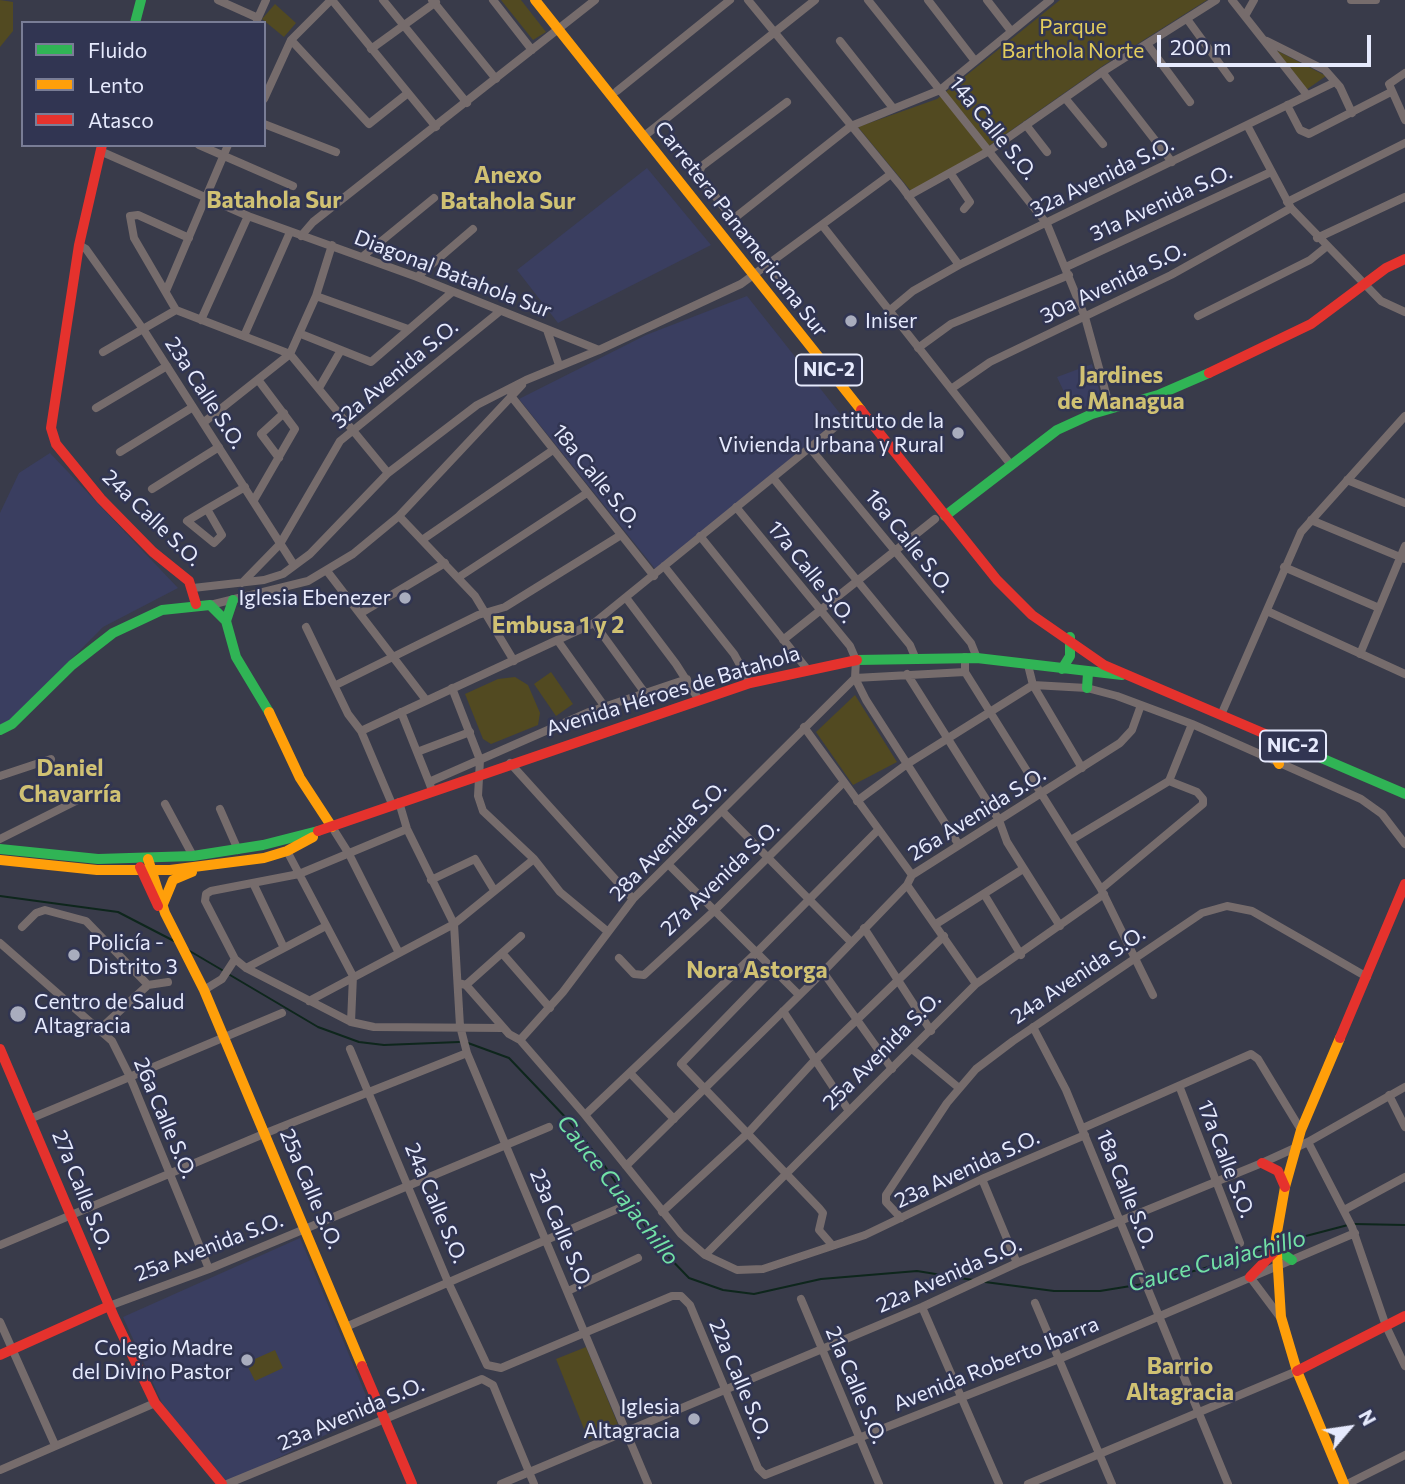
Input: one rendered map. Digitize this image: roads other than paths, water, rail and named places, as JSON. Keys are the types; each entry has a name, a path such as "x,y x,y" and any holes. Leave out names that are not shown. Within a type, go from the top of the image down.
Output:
{"main road":[{"path":"136,21 141,0"},
{"name":"Carretera Panamericana Sur","path":"535,0 617,91 646,134"},
{"name":"Carretera Panamericana Sur","path":"545,0 561,27 646,134 761,271 944,515 1019,592 1071,640 1132,676 1403,791"},
{"path":"79,245 101,148"},
{"name":"24a Calle S.O.","path":"79,245 51,428 56,444 129,529 182,573 193,587"},
{"path":"944,515 1057,430 1110,408 1158,395 1197,379 1311,324 1364,284 1405,258"},
{"path":"193,587 196,604"},
{"path":"226,621 233,600"},
{"path":"0,730 12,724 72,665 113,633 150,614 196,604 210,605 226,621 236,657 263,700 327,829"},
{"path":"1062,669 1070,656 1071,640"},
{"name":"Avenida Héroes de Batahola","path":"0,849 98,859 193,856 238,850 327,829 396,803 430,786 482,774 751,683 856,660 971,657 1088,673 1132,676"},
{"path":"1087,688 1088,673"},
{"path":"1264,734 1279,764"},
{"path":"1403,791 1405,806"},
{"name":"Avenida Héroes de Batahola","path":"0,860 110,871 204,867 241,863 287,851 327,829"},
{"name":"25a Calle S.O.","path":"144,859 152,897 164,910"},
{"path":"164,910 165,893 173,880 204,867"},
{"path":"110,871 137,882 152,897"},
{"name":"25a Calle S.O.","path":"146,871 205,990 412,1484"},
{"path":"1345,1484 1297,1371 1281,1317 1276,1246 1294,1149 1405,884"},
{"name":"27a Calle S.O.","path":"0,1049 32,1118 109,1306 155,1403 224,1484"},
{"path":"1262,1163 1278,1171 1285,1186"},
{"path":"1276,1246 1292,1260"},
{"path":"1250,1277 1276,1246"},
{"name":"25a Avenida S.O.","path":"0,1355 109,1306"},
{"path":"1297,1371 1405,1316"}],"street":[{"path":"218,0 257,20 267,0"},
{"path":"266,95 291,40 331,0 436,127"},
{"path":"383,0 467,103"},
{"path":"493,0 532,50"},
{"path":"301,236 313,222 595,0"},
{"path":"617,91 730,0"},
{"path":"748,0 891,174 959,265"},
{"path":"646,134 815,0"},
{"name":"14a Calle S.O.","path":"868,0 1047,224 1085,317 1110,408"},
{"path":"928,0 975,61"},
{"path":"987,0 1011,31"},
{"path":"908,196 989,151 1102,72 1216,0"},
{"path":"1232,0 1307,95"},
{"path":"1245,16 1254,0"},
{"path":"1351,0 1376,0"},
{"path":"371,49 435,1 496,79"},
{"path":"732,220 851,126 940,90 1048,1"},
{"path":"1187,19 1230,78"},
{"path":"291,40 369,124 408,93"},
{"path":"1264,40 1321,67 1335,82 1352,113"},
{"path":"840,41 893,108"},
{"path":"1147,44 1190,102"},
{"path":"1102,72 1172,162"},
{"path":"1405,73 1389,84 1405,120"},
{"name":"32a Avenida S.O.","path":"889,311 913,291 959,265 1335,82"},
{"path":"1287,105 1303,134 1352,113 1391,92"},
{"path":"1065,98 1103,144"},
{"path":"787,102 702,166 698,174 732,220 761,271 790,293"},
{"path":"266,125 336,152"},
{"path":"1026,125 1047,152"},
{"path":"1247,125 1289,205 1317,238 1381,301 1405,312"},
{"name":"30a Avenida S.O.","path":"951,389 989,362 1194,263 1289,205 1405,143"},
{"path":"204,147 293,186"},
{"path":"166,291 227,147"},
{"name":"Diagonal Batahola Sur","path":"101,148 206,199 417,277 499,312 600,350"},
{"name":"31a Avenida S.O.","path":"918,348 960,319 1068,271 1271,172"},
{"path":"193,587 241,583 283,574 310,554 388,473 477,405 559,365 600,350 761,271 891,174"},
{"path":"951,174 970,202 964,209"},
{"path":"1317,238 1405,197"},
{"path":"362,257 434,198"},
{"path":"189,239 138,215 130,216 134,238 176,310 290,354 388,473"},
{"path":"201,320 248,216"},
{"path":"822,225 1012,464"},
{"path":"417,277 473,229"},
{"path":"244,336 290,232"},
{"name":"23a Calle S.O.","path":"79,245 86,249 143,329 294,565"},
{"path":"203,423 290,354 316,296 331,246"},
{"path":"1198,316 1310,260 1326,247"},
{"path":"301,334 371,362 452,293"},
{"path":"316,296 408,329"},
{"path":"103,352 176,310"},
{"name":"32a Avenida S.O.","path":"241,583 280,544 329,456 353,429 499,312"},
{"path":"547,330 559,365"},
{"path":"320,388 341,350"},
{"path":"96,408 167,366"},
{"path":"210,605 291,586 327,571 399,516 526,380"},
{"path":"254,500 295,429 259,381"},
{"name":"18a Calle S.O.","path":"511,396 654,576"},
{"path":"120,452 193,407"},
{"path":"279,458 261,434 284,413"},
{"path":"1221,715 1284,567 1311,520 1405,416"},
{"path":"361,731 594,623 627,599 700,536 845,419"},
{"path":"152,489 219,447"},
{"name":"16a Calle S.O.","path":"810,448 971,643 971,657"},
{"path":"422,540 552,450"},
{"path":"773,478 909,645 915,657"},
{"path":"1347,480 1405,503"},
{"path":"207,509 222,535 214,542 187,522 207,509 245,486"},
{"path":"459,577 587,493"},
{"name":"17a Calle S.O.","path":"736,507 850,646 856,660"},
{"path":"783,640 944,515"},
{"path":"399,516 459,577 487,613 514,661"},
{"path":"1311,520 1403,558"},
{"path":"335,685 393,655 487,613 565,572 621,536"},
{"path":"700,536 807,669"},
{"path":"1360,654 1403,558 1405,545"},
{"path":"361,613 445,564"},
{"path":"664,566 734,654 751,683"},
{"path":"1284,567 1379,608"},
{"path":"327,571 426,700"},
{"path":"627,599 687,679 699,700"},
{"path":"1267,611 1405,674"},
{"path":"594,623 645,692"},
{"name":"23a Calle S.O.","path":"306,627 348,714 361,731 454,924 462,984 461,1030 466,1050 648,1484"},
{"path":"558,641 605,706"},
{"path":"965,673 971,657"},
{"path":"856,660 855,678 959,845"},
{"path":"1028,665 1033,685 1082,768"},
{"path":"855,678 965,673"},
{"path":"965,673 1103,892 1153,995"},
{"path":"907,674 999,820 1023,869 1060,926"},
{"name":"28a Avenida S.O.","path":"520,1040 550,1008 633,900 855,678"},
{"path":"401,712 430,786 480,760 605,706 687,679"},
{"path":"857,802 907,764 1033,685 1087,688 1192,724 1372,805 1405,844"},
{"path":"452,688 480,760 482,774 478,796 483,811 534,859 561,892 607,931"},
{"name":"26a Avenida S.O.","path":"626,1166 823,972 850,941 907,885 912,875 1127,737 1141,705"},
{"path":"1071,840 1169,781 1192,724"},
{"path":"804,727 877,831 912,875"},
{"path":"417,752 470,732"},
{"path":"0,776 51,759"},
{"path":"510,763 633,900"},
{"name":"25a Avenida S.O.","path":"705,1255 932,1031 976,984 1060,926 1200,809 1203,799 1201,795 1169,781"},
{"name":"27a Avenida S.O.","path":"619,958 634,974 644,975 714,911 843,783"},
{"path":"0,839 82,798"},
{"path":"165,804 193,856"},
{"path":"220,809 238,850"},
{"path":"722,811 850,941"},
{"path":"327,829 349,854 399,953"},
{"path":"407,829 299,874 206,894 205,901 235,959 246,968 351,1022 374,1027 461,1030 503,1028"},
{"path":"586,1115 757,953 877,831"},
{"path":"287,851 353,976 351,1022"},
{"path":"432,880 475,859 494,890"},
{"path":"309,1001 454,924 534,859"},
{"path":"669,866 799,995"},
{"path":"936,924 1023,869"},
{"path":"253,883 284,948"},
{"path":"907,885 976,984"},
{"path":"984,894 1021,955"},
{"name":"24a Avenida S.O.","path":"901,1218 886,1202 886,1195 959,1088 976,1069 1135,957 1202,914 1227,906 1252,911 1367,977"},
{"path":"22,927 36,913 45,910 86,921 148,985"},
{"path":"246,968 326,926"},
{"path":"864,928 932,1031"},
{"path":"521,936 462,984 503,1028 520,1040 586,1115 662,1212 705,1255"},
{"path":"662,1212 748,1133 814,1061 944,936"},
{"name":"26a Calle S.O.","path":"0,943 112,1041 130,1077 209,1269"},
{"path":"502,953 550,1008"},
{"path":"205,990 222,979 235,959"},
{"path":"773,969 681,1064 819,1208 822,1213 819,1230 832,1245"},
{"path":"823,972 892,1069"},
{"path":"100,1029 148,985 168,982"},
{"path":"783,1011 849,1111"},
{"path":"32,1118 282,1013"},
{"name":"18a Calle S.O.","path":"1033,1027 1066,1090 1084,1132 1228,1484"},
{"name":"24a Calle S.O.","path":"350,1049 482,1359 492,1368 500,1368 586,1332"},
{"path":"912,1049 959,1088"},
{"path":"0,1245 466,1050"},
{"name":"23a Avenida S.O.","path":"705,1255 727,1266 749,1271 865,1235 1251,1054 1258,1059 1287,1107"},
{"path":"631,1074 674,1119"},
{"name":"22a Avenida S.O.","path":"501,1484 922,1307 1017,1263 1294,1149 1405,1087"},
{"name":"17a Calle S.O.","path":"1180,1088 1240,1243"},
{"path":"1389,1095 1405,1127"},
{"path":"1287,1107 1309,1111"},
{"path":"1287,1107 1301,1130"},
{"name":"25a Avenida S.O.","path":"109,1306 209,1269 549,1127"},
{"path":"1308,1142 1352,1226 1386,1326 1405,1366"},
{"path":"1344,1210 1405,1177"},
{"path":"982,1179 1017,1263"},
{"path":"348,1326 622,1207"},
{"name":"Avenida Roberto Ibarra","path":"765,1475 1059,1359 1157,1315 1292,1260 1352,1226"},
{"path":"568,1291 638,1258"},
{"path":"1250,1277 1281,1317"},
{"name":"22a Calle S.O.","path":"586,1332 673,1296 681,1296 690,1305 758,1468 765,1475"},
{"name":"21a Calle S.O.","path":"801,1299 879,1484"},
{"path":"1035,1303 1112,1484"},
{"path":"922,1307 999,1484"},
{"path":"0,1322 55,1445"},
{"path":"1028,1484 1297,1371"},
{"name":"23a Avenida S.O.","path":"224,1484 385,1420 475,1380 489,1381 493,1385 529,1473"},
{"path":"0,1470 155,1403"},
{"path":"1345,1484 1405,1455"},
{"path":"529,1473 534,1484"}],"waterway":[{"name":"Cauce Cuajachillo","path":"0,896 118,912 174,941"},
{"name":"Cauce Cuajachillo","path":"188,950 222,970"},
{"name":"Cauce Cuajachillo","path":"230,975 318,1027 359,1042 384,1045 459,1042"},
{"name":"Cauce Cuajachillo","path":"468,1043 509,1058 569,1121 602,1162 660,1248 689,1278 723,1290 754,1294 821,1279 917,1271 973,1280"},
{"name":"Cauce Cuajachillo","path":"1354,1224 1405,1225"},
{"name":"Cauce Cuajachillo","path":"1283,1242 1348,1225"},
{"name":"Cauce Cuajachillo","path":"1148,1282 1202,1269 1271,1246"},
{"name":"Cauce Cuajachillo","path":"985,1282 1054,1291 1100,1291 1143,1284"}],"place":[{"name":"Iniser","path":"851,321"},
{"name":"Instituto de la Vivienda Urbana y Rural","path":"958,433"},
{"name":"Iglesia Ebenezer","path":"405,598"},
{"name":"Policía - Distrito 3","path":"74,955"},
{"name":"Centro de Salud Altagracia","path":"18,1014"},
{"name":"Colegio Madre del Divino Pastor","path":"247,1360"},
{"name":"Iglesia Altagracia","path":"694,1419"}],"district":[{"name":"Anexo Batahola Sur","path":"508,188"},
{"name":"Batahola Sur","path":"274,200"},
{"name":"Jardines de Managua","path":"1121,388"},
{"name":"Embusa 1 y 2","path":"558,625"},
{"name":"Daniel Chavarría","path":"70,781"},
{"name":"Nora Astorga","path":"757,970"},
{"name":"Barrio Altagracia","path":"1180,1379"}],"park label":[{"name":"Parque Barthola Norte","path":"1073,39"}]}
